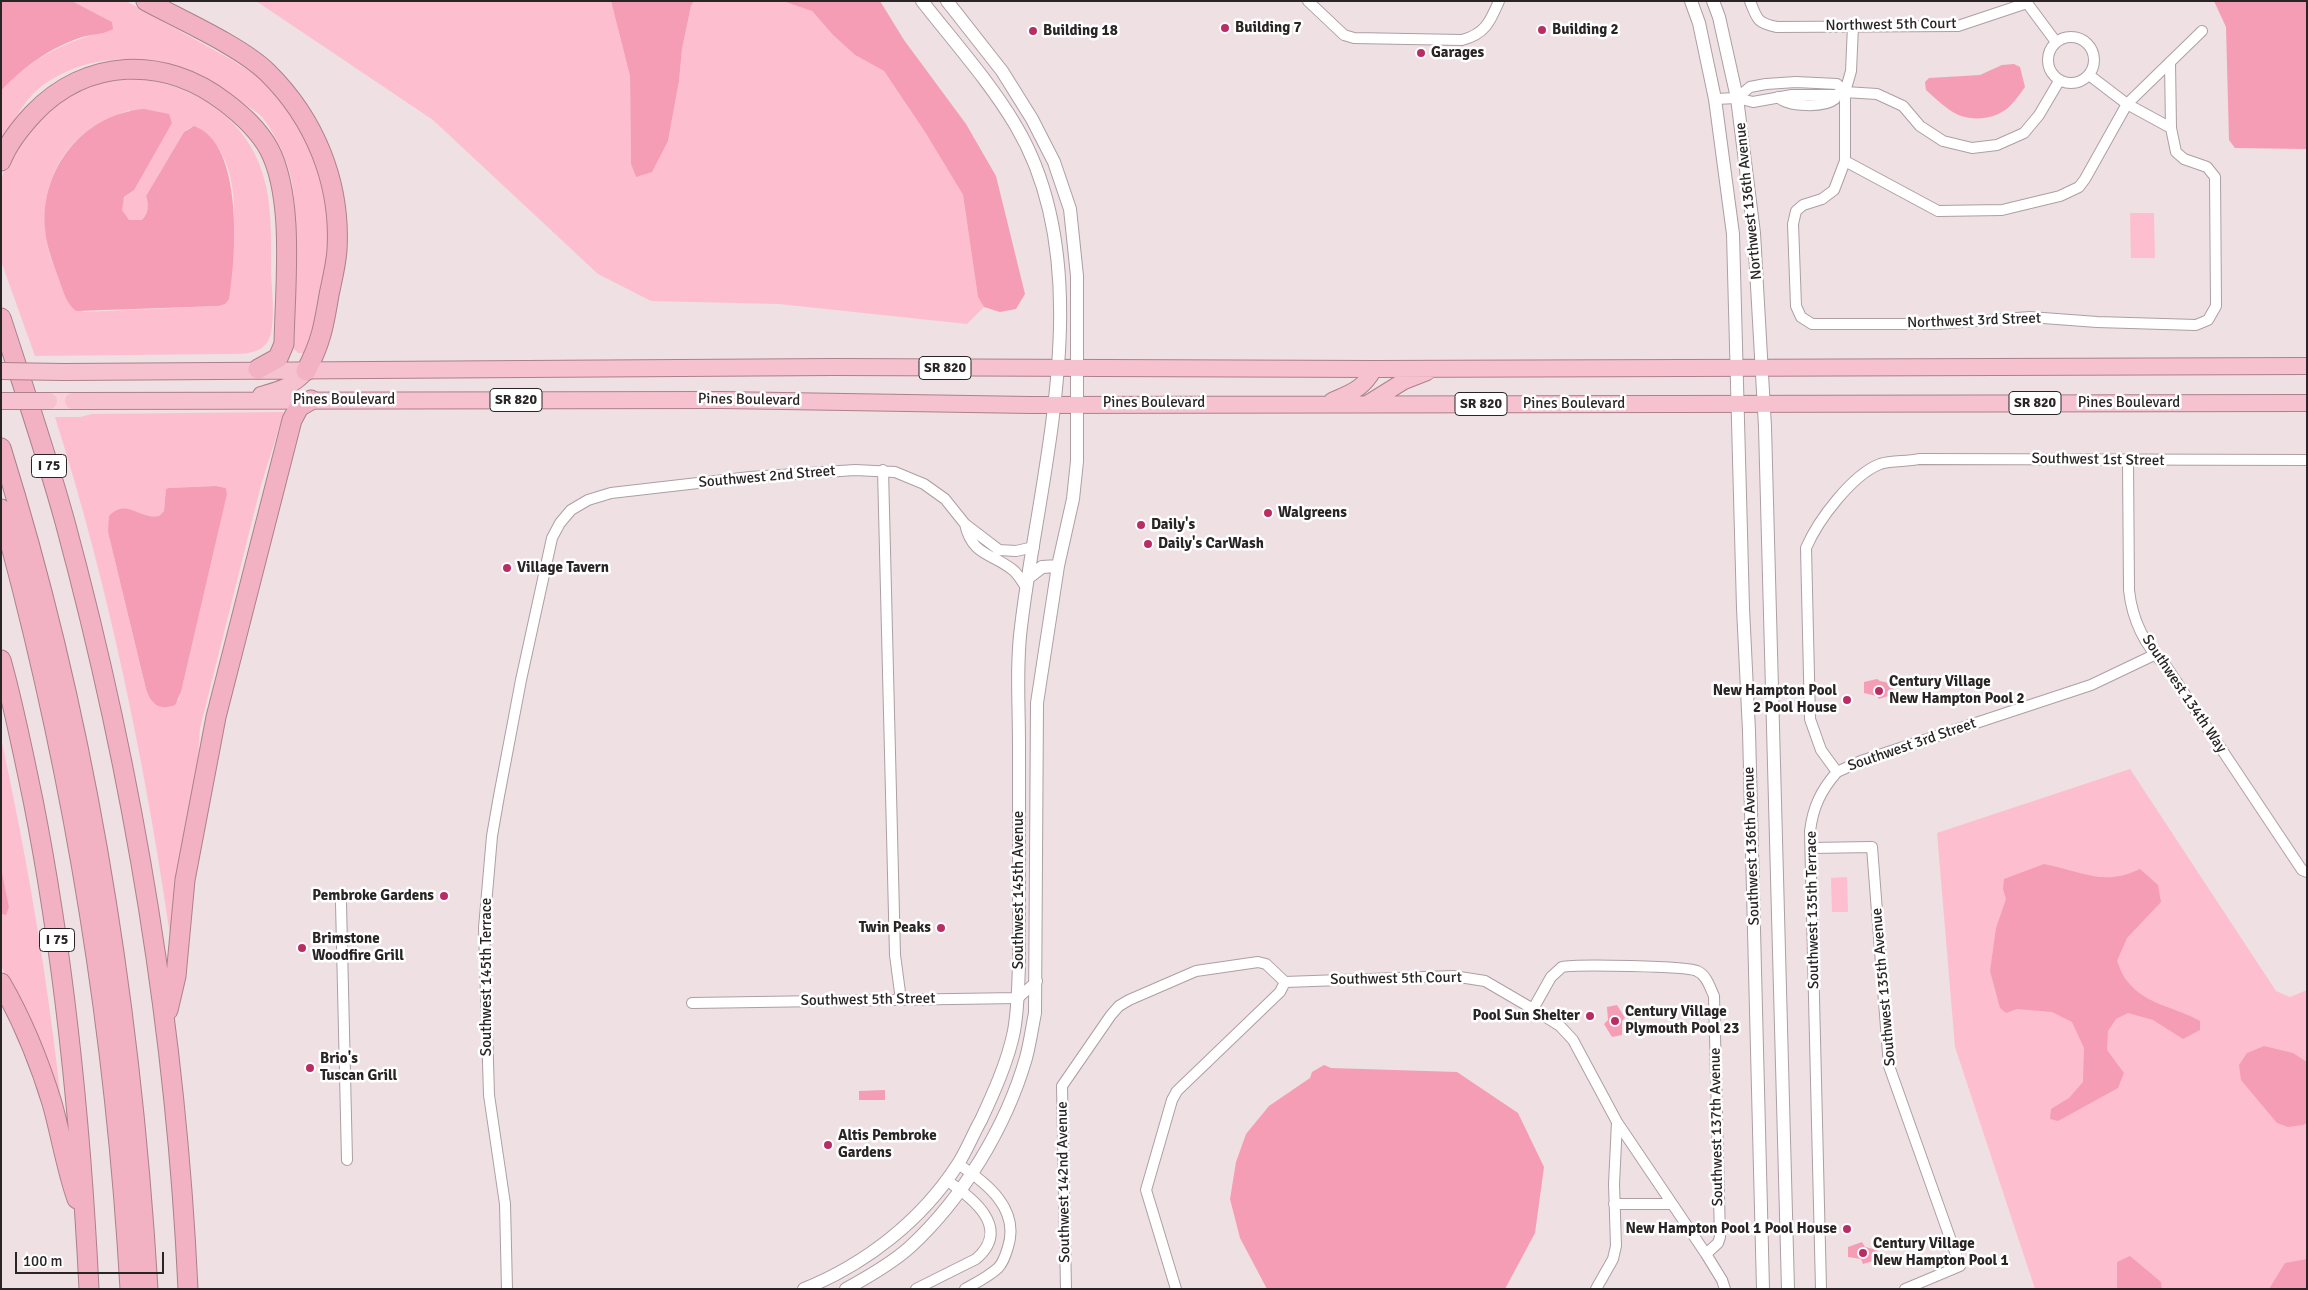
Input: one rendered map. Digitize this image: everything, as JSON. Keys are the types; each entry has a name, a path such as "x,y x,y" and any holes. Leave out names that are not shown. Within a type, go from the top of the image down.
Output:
{"highway":[{"path":"146,1 240,53 267,72 302,115 320,148 335,198 337,252 319,346 306,370 297,380 284,388 242,400"},
{"path":"1,161 12,139 38,109 63,88 93,75 125,69 158,71 176,75 208,90 232,107 253,126 269,150 280,180 285,210 284,344 278,358 258,369"},
{"name":"I 75","path":"1,318 52,478 98,652 136,836 165,1021 178,1142 188,1289"},
{"name":"Pines Boulevard","path":"1,372 834,367 1374,369 2307,366"},
{"path":"1367,404 1404,381 1436,368"},
{"path":"1327,404 1359,389 1374,369"},
{"path":"165,1021 176,976 185,880 216,718 292,420 299,407 311,400"},
{"name":"Pines Boulevard","path":"73,401 721,400 1053,404 2307,403"},
{"name":"Pines Boulevard","path":"1,401 49,401"},
{"path":"1,448 34,562 66,690 106,901 133,1099 148,1289"},
{"path":"1,509 49,694 88,897 108,1030 117,1118 130,1289"},
{"name":"I 75","path":"1,660 14,704 47,871 70,1032 86,1224 89,1289"},
{"path":"1,983 23,1025 44,1078 69,1174 86,1224"}],"main road":[{"name":"Pines Boulevard","path":"49,401 73,401"}],"street":[{"name":"Southwest 145th Avenue","path":"804,1289 823,1281 864,1258 896,1234 925,1206 958,1164 988,1105 1005,1061 1014,1032 1018,998 1020,966 1020,638 1048,459 1056,368 1060,284 1050,213 1036,170 1017,128 996,97 922,1"},
{"name":"Southwest 145th Avenue","path":"846,1289 873,1274 909,1248 940,1217 973,1174 1007,1109 1026,1058 1036,1013 1037,703 1058,566 1073,499 1077,461 1077,276 1070,209 1054,162 1032,119 1002,71 947,1"},
{"path":"1308,1 1344,35 1354,38 1462,40 1476,36 1484,29 1499,1"},
{"name":"Northwest 136th Avenue","path":"1692,1 1715,99 1733,234 1738,404"},
{"name":"Northwest 136th Avenue","path":"1713,1 1719,17 1738,98 1754,233 1764,404"},
{"name":"Northwest 5th Court","path":"1750,1 1756,19 1764,25 1777,27 1958,26 2028,2 2056,42"},
{"path":"1853,26 1851,71 1845,92 1845,161 1938,211 2002,210 2060,196 2080,187 2127,104 2202,31"},
{"path":"2070,37 2085,42 2093,54 2093,68 2089,75 2078,82 2065,83 2059,80 2049,69 2047,62 2051,47 2056,42 2070,37"},
{"path":"2089,75 2127,104 2171,128 2170,62"},
{"path":"1715,99 1738,98 1754,102 1778,97 1835,95 1845,92 1877,94 1903,106 1920,126 1944,141 1972,148 1997,145 2024,133 2039,115 2059,80"},
{"path":"1738,98 1750,87 1782,82 1837,84 1845,92"},
{"path":"1813,82 1813,95"},
{"path":"1778,97 1783,102 1802,104 1829,103 1835,98 1835,95"},
{"name":"Northwest 3rd Street","path":"1845,161 1834,190 1822,199 1803,205 1796,211 1793,224 1796,306 1801,317 1812,324 1936,324 2030,317 2096,322 2196,325 2208,320 2216,306 2215,177 2207,167 2184,159 2176,152 2171,128"},
{"name":"Southwest 136th Avenue","path":"1738,404 1743,608 1749,731 1763,1289"},
{"name":"Southwest 136th Avenue","path":"1764,404 1788,1289"},
{"name":"Southwest 1st Street","path":"1837,772 1816,741 1810,719 1806,548 1823,516 1854,483 1871,469 1888,462 1919,459 2307,460"},
{"name":"Southwest 134th Way","path":"2128,461 2130,607 2136,623 2154,655 2166,666 2302,870 2307,872"},
{"path":"883,470 895,955 901,1000"},
{"name":"Southwest 2nd Street","path":"560,523 571,510 588,500 611,493 750,477 883,470 911,478 938,492 964,524 999,550 1016,551 1034,547"},
{"name":"Southwest 145th Terrace","path":"508,1289 505,1204 494,1136 487,1053 484,947 486,888 492,836 518,692 552,538 560,523"},
{"name":"Southwest 2nd Street","path":"964,524 971,543 982,554 1012,569 1028,583"},
{"path":"1028,583 1042,567 1058,566"},
{"name":"Southwest 3rd Street","path":"1837,772 1861,761 2091,685 2154,655"},
{"name":"Southwest 135th Terrace","path":"1821,1289 1810,831 1814,809 1825,785 1837,772"},
{"name":"Southwest 135th Avenue","path":"1811,848 1872,847 1889,1066 1960,1266 1905,1289"},
{"path":"341,903 347,1160"},
{"name":"Southwest 142nd Avenue","path":"1066,1289 1062,1086 1111,1015 1119,1006 1129,1000 1196,971 1258,962 1266,964 1285,982"},
{"name":"Southwest 137th Avenue","path":"1533,1010 1551,977 1562,967 1686,968 1697,971 1704,976 1714,996 1720,1237 1718,1242 1706,1254"},
{"name":"Southwest 5th Court","path":"1285,982 1453,976 1471,978 1485,981 1560,1026 1573,1040 1617,1122 1706,1254"},
{"path":"1018,998 1037,981"},
{"path":"1176,1289 1146,1190 1172,1100 1177,1091 1280,992 1285,982"},
{"name":"Southwest 5th Street","path":"692,1003 1018,998"},
{"path":"1596,1289 1613,1259 1616,1246 1614,1204 1617,1122"},
{"path":"958,1164 988,1186 1007,1211 1010,1240 999,1267 986,1277 964,1289"},
{"path":"916,1289 976,1259 984,1252 989,1242 989,1223 985,1213 946,1180"},
{"path":"1614,1204 1672,1204"},
{"path":"1706,1254 1722,1280 1725,1289"}],"shaded area":[{"path":"1,1 72,1 112,22 113,29 68,42 47,53 18,74 1,91"},
{"path":"72,1 126,1 232,60 268,83 301,125 328,198 330,263 305,353 298,353 294,349 295,212 291,176 285,158 273,134 262,117 253,110 215,85 192,73 167,65 142,60 116,60 91,63 67,72 36,91 24,104 1,143 1,91 24,69 51,52 79,39 110,31 112,22"},
{"path":"256,1 611,1 630,76 631,164 636,177 668,141 679,81 682,49 691,6 694,1 783,1 812,11 833,35 855,55 884,71 925,132 963,195 978,296 984,307 967,324 779,304 651,301 598,274 433,120"},
{"path":"611,1 694,1 691,6 682,49 679,81 668,141 652,172 636,177 631,164 630,76"},
{"path":"783,1 880,1 904,40 966,124 996,176 1025,294 1016,309 1000,312 984,307 978,297 963,195 925,132 884,71 855,55 833,35 812,11"},
{"path":"2214,1 2307,1 2307,149 2235,148 2229,140 2226,27"},
{"path":"2014,64 2020,67 2025,87 2008,108 1993,116 1969,118 1961,116 1947,108 1926,90 1925,82 1929,78 1980,75 2002,65"},
{"path":"135,79 158,82 180,89 200,98 219,110 249,143 259,163 266,186 270,218 273,318 268,341 260,349 249,353 237,354 35,356 1,261 1,181 5,167 23,134 68,95 103,82","holes":["130,110 134,190 123,200 122,212 129,220 142,220 149,209 146,196 184,132 189,128 195,127 202,130 221,152 229,171 233,193 234,216 231,263 225,304 219,306 83,312 59,276 48,247 45,230 47,196 52,179 68,149 91,128"]},
{"path":"144,109 169,114 172,123 134,190 124,197 122,210 129,220 142,220 148,209 146,196 184,132 194,126 210,137 222,154 229,177 233,204 234,257 229,299 225,304 219,306 76,311 69,304 64,294 47,241 45,207 50,186 58,166 70,148 85,133 102,121 122,113"},
{"path":"2130,213 2154,213 2155,258 2131,258"},
{"path":"284,412 261,485 200,728 198,760 173,935 170,935 149,805 123,674 92,544 55,417 80,417 92,414","holes":["216,486 226,488 227,493 179,700 146,689 108,532 113,512 128,509 146,516 159,516 164,511 166,490 169,488"]},
{"path":"216,486 226,488 227,494 181,692 175,705 160,707 150,699 146,689 108,532 109,516 115,511 127,509 146,515 159,516 164,511 166,489"},
{"name":"Century Village New Hampton Pool 2","path":"1877,679 1894,684 1894,694 1879,699 1877,696 1864,693 1864,682"},
{"path":"1,738 20,828 36,919 50,1010 61,1102 1,965 1,914 4,915 9,907 1,867"},
{"path":"2130,769 2276,991 2290,997 2307,990 2307,1289 2035,1289 1955,1047 1937,833"},
{"path":"2044,864 2103,877 2115,877 2140,869 2158,885 2161,902 2127,938 2117,961 2126,980 2143,996 2200,1021 2200,1030 2183,1039 2153,1020 2128,1013 2116,1019 2108,1031 2107,1050 2124,1073 2118,1088 2058,1121 2050,1119 2051,1109 2069,1098 2083,1082 2084,1048 2072,1022 2052,1012 2017,1009 2006,1013 2000,1008 1990,971 1996,928 2006,899 2003,889 2004,879"},
{"path":"1,867 9,907 6,915 1,914"},
{"path":"1847,877 1848,912 1832,912 1831,878"},
{"name":"Century Village Plymouth Pool 23","path":"1617,1005 1625,1018 1622,1021 1622,1035 1612,1037 1604,1024 1608,1020 1607,1007"},
{"path":"2264,1046 2293,1053 2307,1062 2307,1123 2288,1127 2277,1123 2241,1080 2239,1065 2247,1053"},
{"path":"1324,1065 1331,1068 1457,1072 1518,1113 1544,1167 1535,1233 1505,1289 1267,1289 1240,1238 1230,1199 1236,1162 1246,1134 1269,1106 1310,1078 1312,1072"},
{"path":"885,1090 885,1100 859,1100 859,1091"},
{"name":"Century Village New Hampton Pool 1","path":"1862,1242 1865,1247 1878,1250 1879,1259 1863,1264 1861,1259 1848,1257 1848,1247"},
{"path":"2130,1256 2161,1282 2162,1289 2117,1289 2117,1262"},
{"path":"2307,1259 2307,1289 2269,1289 2285,1263"}],"place":[{"name":"Building 7","path":"1225,28"},
{"name":"Building 2","path":"1542,30"},
{"name":"Building 18","path":"1033,31"},
{"name":"Garages","path":"1421,53"},
{"name":"Walgreens","path":"1268,513"},
{"name":"Daily's","path":"1141,525"},
{"name":"Daily's CarWash","path":"1148,544"},
{"name":"Village Tavern","path":"507,568"},
{"name":"Century Village New Hampton Pool 2","path":"1879,691"},
{"name":"New Hampton Pool 2 Pool House","path":"1847,700"},
{"name":"Pembroke Gardens","path":"444,896"},
{"name":"Twin Peaks","path":"941,928"},
{"name":"Brimstone Woodfire Grill","path":"302,948"},
{"name":"Pool Sun Shelter","path":"1590,1016"},
{"name":"Century Village Plymouth Pool 23","path":"1615,1021"},
{"name":"Brio's Tuscan Grill","path":"310,1068"},
{"name":"Altis Pembroke Gardens","path":"828,1145"},
{"name":"New Hampton Pool 1 Pool House","path":"1847,1229"},
{"name":"Century Village New Hampton Pool 1","path":"1863,1253"}]}
